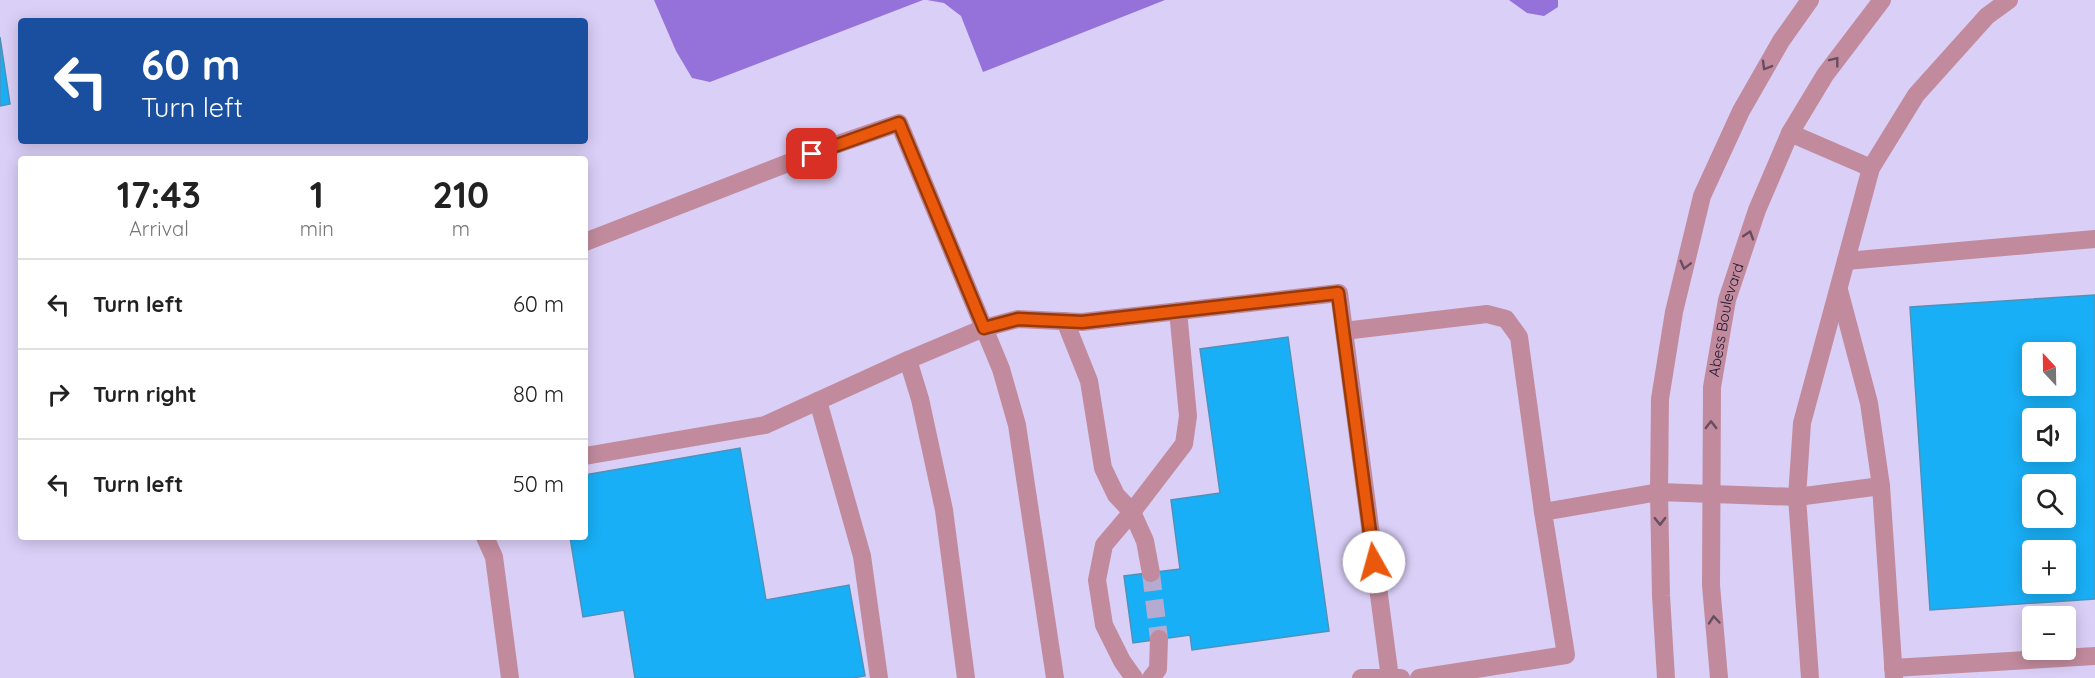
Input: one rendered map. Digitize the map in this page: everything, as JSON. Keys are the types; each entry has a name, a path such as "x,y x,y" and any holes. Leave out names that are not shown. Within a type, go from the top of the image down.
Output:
{"street":[{"path":"1666,678 1661,596 1660,399 1674,312 1702,196 1741,111 1781,41 1810,0"},
{"name":"Abess Boulevard","path":"1719,678 1711,585 1712,387 1727,300 1757,210 1790,133 1825,75 1882,0"},
{"path":"1810,678 1797,497 1802,423 1871,168 1916,94 1987,16 2009,0"},
{"path":"588,241 832,146 899,123 1001,369 1017,424 1054,678"},
{"path":"1790,133 1871,168"},
{"path":"1846,261 2095,239"},
{"path":"1838,288 1869,403 1881,486 1894,673 2095,656"},
{"path":"588,455 765,425 984,328 1018,319 1082,322 1338,293 1390,678"},
{"path":"1134,678 1122,662 1104,625 1097,580 1104,545 1184,444 1188,416 1178,311"},
{"path":"1344,331 1487,314 1506,319 1519,337 1566,656 1419,678"},
{"path":"1065,321 1089,381 1103,468 1116,495 1132,512 1145,541 1151,573"},
{"path":"908,360 920,399 944,510 966,678"},
{"path":"818,401 862,556 879,678"},
{"path":"1543,512 1659,492 1797,497 1881,486"},
{"path":"486,540 494,557 510,678"},
{"path":"1151,678 1158,669 1160,639"},
{"path":"1361,678 1401,678"}],"shaded area":[{"path":"654,0 923,0 710,82 692,78 676,51"},
{"path":"927,0 1165,0 983,72 961,16 944,3"},
{"path":"1509,0 1558,0 1558,7 1544,16 1527,13"}],"building":[{"path":"0,37 10,104 0,106"},
{"path":"2095,295 2095,599 1930,610 1910,307"},
{"path":"1288,337 1329,631 1192,650 1190,635 1133,643 1124,576 1180,569 1171,500 1220,493 1200,349"},
{"path":"740,448 766,600 849,585 865,676 852,678 635,678 624,610 583,617 570,540 588,540 588,474"}],"tunnel":[{"path":"1151,573 1159,639"}],"route":[{"path":"812,154 899,123 984,328 1018,319 1082,322 1338,293 1374,562"}]}
